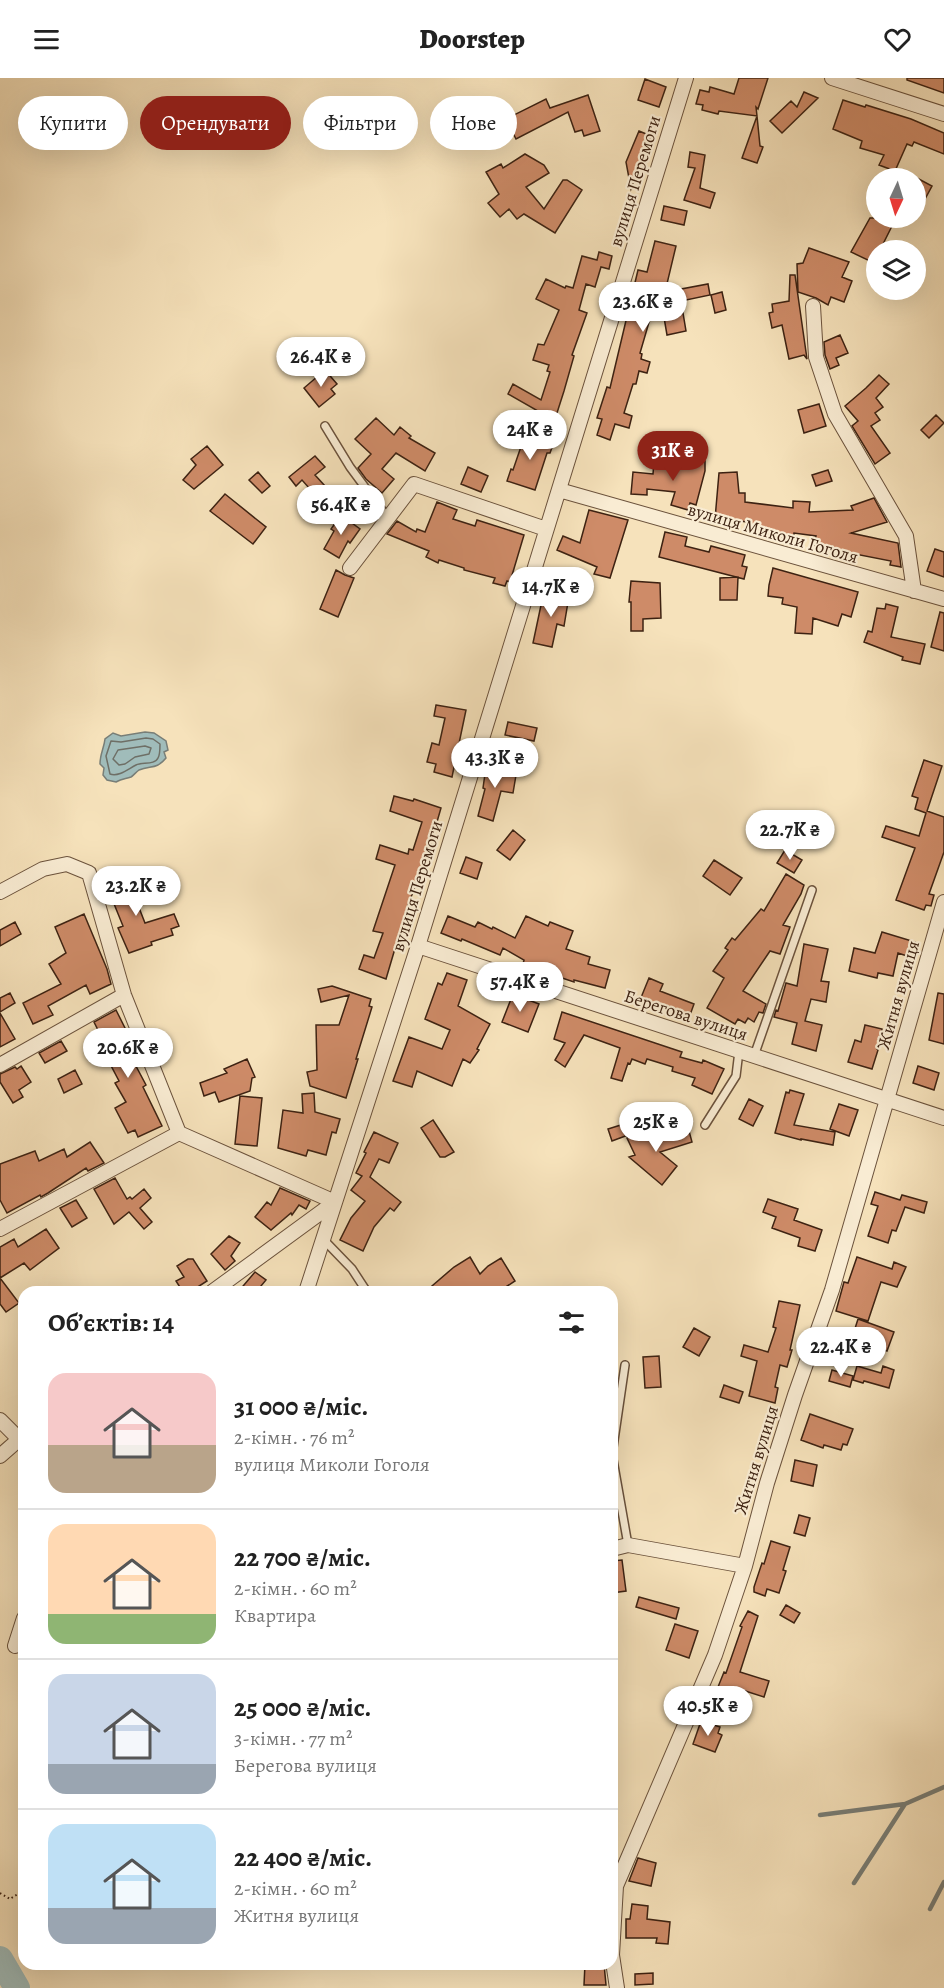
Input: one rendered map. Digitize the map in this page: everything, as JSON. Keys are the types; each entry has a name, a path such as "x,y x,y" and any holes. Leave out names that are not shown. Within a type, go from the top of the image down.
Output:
{"street":[{"name":"вулиця Перемоги","path":"308,1286 418,946 686,78"},
{"path":"832,78 944,114"},
{"path":"813,306 816,357 835,414 906,536 914,591"},
{"path":"350,568 414,484 546,529"},
{"name":"вулиця Миколи Гоголя","path":"559,490 944,599"},
{"path":"0,892 43,869 67,864 89,873 124,995 179,1134 335,1202"},
{"name":"Житня вулиця","path":"618,1881 715,1655 745,1566 767,1484 795,1395 832,1290 944,902"},
{"name":"Берегова вулиця","path":"418,946 944,1118"},
{"path":"0,1065 124,995"},
{"path":"0,1229 179,1134"},
{"path":"220,1286 335,1202"},
{"path":"0,1420 18,1435"},
{"path":"0,1456 18,1440"},
{"path":"618,1548 628,1545 745,1566"},
{"path":"15,1646 18,1637"},
{"name":"Житня вулиця","path":"614,1970 617,1988"}],"lane":[{"path":"325,426 350,467 387,517"},
{"path":"754,1056 812,891"},
{"path":"705,1125 736,1076 739,1051"},
{"path":"323,1239 352,1269 363,1286"},
{"path":"618,1413 625,1365"},
{"path":"618,1488 628,1545"}],"path":[{"path":"0,1893 10,1899 18,1894"}],"water":[{"path":"145,732 154,733 166,741 168,750 164,752 166,758 156,766 139,770 131,777 116,782 107,780 103,775 104,768 100,764 105,739 113,733 121,736"}],"building":[{"path":"739,78 768,78 758,109 756,107 757,116 719,111 718,114 702,110 703,105 696,104 700,90 709,92 710,87 734,94"},
{"path":"907,78 944,78 944,93 907,80"},
{"path":"645,79 666,87 659,107 638,100"},
{"path":"804,92 818,98 782,133 770,121 791,101 797,107"},
{"path":"588,95 600,131 584,136 582,130 575,132 568,112 517,138 517,114 546,99 550,108"},
{"path":"843,100 865,107 866,105 911,119 944,133 944,154 914,142 912,146 907,144 896,168 887,168 879,165 884,155 860,148 862,141 833,129"},
{"path":"757,116 760,146 763,147 757,163 742,158"},
{"path":"639,131 651,136 631,189 626,162"},
{"path":"690,152 705,155 700,188 715,193 710,208 684,200 695,168 688,167"},
{"path":"525,154 544,165 549,173 526,187 544,209 563,180 567,180 582,190 555,233 524,214 517,219 509,209 500,217 488,203 499,194 486,172 501,164 503,168"},
{"path":"926,183 932,186 926,197"},
{"path":"664,206 687,211 684,225 661,220"},
{"path":"866,225 866,228 891,228 885,240 866,240 866,259 851,252"},
{"path":"655,241 676,246 665,292 708,284 710,295 681,301 686,331 667,335 659,288 640,353 642,354 641,359 650,362 647,373 639,371 636,384 633,384 624,413 632,416 629,428 615,424 610,440 597,435 602,419 597,418 607,387 610,388 638,270 647,272"},
{"path":"809,248 849,262 842,277 852,281 844,302 831,297 828,305 798,292 797,264 803,263"},
{"path":"599,252 612,256 609,269 601,267 595,287 586,284 579,310 587,313 572,355 574,356 556,416 543,412 543,414 508,394 513,384 541,400 550,372 547,371 549,365 533,360 538,344 544,345 559,310 536,299 546,279 565,288 566,286 573,288 582,256 597,260"},
{"path":"790,275 795,275 807,359 804,355 789,359 782,325 772,328 769,313 773,312 772,304 789,301"},
{"path":"722,292 726,310 715,313 711,295"},
{"path":"840,335 848,353 836,358 839,365 830,369 825,355 824,342"},
{"path":"325,370 337,384 331,389 335,394 319,407 304,388"},
{"path":"879,375 889,384 876,398 883,407 875,413 880,420 871,426 890,453 875,464 852,426 858,421 845,406"},
{"path":"819,404 826,426 804,433 798,410"},
{"path":"936,415 944,423 929,438 921,430"},
{"path":"376,418 394,435 400,427 411,436 409,438 435,453 425,471 396,453 382,469 394,479 382,493 366,479 358,468 371,454 355,439"},
{"path":"526,432 554,442 550,453 547,453 535,490 507,481"},
{"path":"207,446 223,465 194,489 183,480 196,465 191,459"},
{"path":"315,456 325,467 315,475 336,498 326,507 302,480 296,486 289,477"},
{"path":"690,461 705,461 705,471 696,505 690,503 688,510 671,505 675,492 647,489 647,495 631,494 633,472 653,474 654,462 690,465"},
{"path":"468,467 488,476 481,492 461,484"},
{"path":"828,470 832,481 816,486 812,475"},
{"path":"258,472 270,486 262,493 249,480"},
{"path":"737,472 739,493 745,493 745,502 793,508 793,501 810,502 809,512 853,510 851,506 874,498 887,522 851,533 898,543 901,567 890,565 891,561 814,546 816,536 794,533 793,539 748,530 749,522 715,519 719,473"},
{"path":"225,494 266,527 253,544 210,511"},
{"path":"437,502 457,510 453,519 475,526 477,520 524,535 510,582 507,581 505,586 493,583 495,578 464,570 464,568 439,560 438,563 426,557 429,551 387,534 397,521 416,532 417,529 425,532"},
{"path":"589,510 628,520 610,578 594,574 597,567 557,550 563,536 580,543"},
{"path":"341,515 360,529 350,543 348,541 339,558 324,549 334,531 331,529"},
{"path":"665,532 687,537 685,546 709,552 711,546 745,555 742,566 747,567 744,579 659,557"},
{"path":"935,549 944,552 944,577 927,571"},
{"path":"773,568 858,592 851,617 842,614 838,626 813,618 812,634 795,633 797,607 782,604 783,598 768,596"},
{"path":"336,570 354,578 338,617 320,609"},
{"path":"738,577 737,600 720,600 720,578"},
{"path":"631,581 660,583 661,618 643,619 643,631 631,631 631,602 629,602"},
{"path":"544,591 569,596 564,626 557,624 552,647 533,643"},
{"path":"886,604 898,607 891,637 925,644 920,664 902,660 903,657 864,642 868,631 872,632 877,608 885,609"},
{"path":"940,612 944,613 944,651 931,647"},
{"path":"436,705 466,710 452,777 434,772 436,764 427,762 432,743 439,745 445,718 434,716"},
{"path":"508,722 537,728 534,741 505,735"},
{"path":"924,760 942,766 927,811 944,817 944,852 929,894 934,895 931,906 926,905 924,910 896,900 915,848 882,837 886,826 919,836 926,813 915,809 918,798 912,796"},
{"path":"496,763 508,765 507,773 516,775 513,793 501,791 493,821 478,816 485,789 483,788 486,767 495,768"},
{"path":"394,796 413,801 414,799 441,808 422,874 420,873 407,908 386,979 359,969 364,955 374,958 383,933 373,931 395,865 376,859 380,845 408,854 409,849 413,850 422,822 390,811"},
{"path":"513,830 525,840 510,860 497,850"},
{"path":"785,850 802,860 794,873 777,863"},
{"path":"466,857 482,863 477,879 460,873"},
{"path":"714,860 742,878 730,895 703,876"},
{"path":"111,873 114,882 127,877 145,923 174,914 179,926 171,929 173,935 151,942 152,945 129,953 118,928 123,926 110,894 106,895 100,877"},
{"path":"786,874 804,885 783,925 790,927 780,954 770,951 743,991 766,1004 763,1013 759,1012 754,1022 748,1018 745,1023 738,1019 735,1024 707,1008 724,978 713,971 728,950 725,948 732,938 735,940 761,909 764,911"},
{"path":"84,914 111,984 90,994 86,985 48,1006 53,1015 33,1024 23,1003 61,984 49,964 66,953 55,927"},
{"path":"448,916 475,927 478,922 515,938 526,916 548,926 550,922 573,931 566,949 590,957 588,964 610,970 605,988 574,980 574,982 523,964 524,960 503,948 500,955 441,933"},
{"path":"15,922 21,934 0,946 0,930"},
{"path":"882,932 915,942 910,957 898,953 893,976 878,973 877,978 849,971 854,948 875,953"},
{"path":"804,944 828,949 821,981 829,982 826,1002 811,999 805,1021 822,1025 816,1051 792,1044 797,1023 774,1017 786,983 797,986"},
{"path":"447,973 467,980 458,1006 490,1024 477,1049 479,1050 470,1063 463,1059 452,1086 417,1071 412,1087 393,1081 409,1037 442,1049 450,1030 425,1019 438,983 442,985"},
{"path":"649,978 663,984 660,991 694,1004 690,1015 640,1000"},
{"path":"332,986 371,999 369,1006 372,1007 346,1098 310,1086 307,1072 317,1070 316,1025 339,1025 349,995 321,1002 318,989"},
{"path":"10,993 15,1003 0,1012 0,998"},
{"path":"938,993 944,994 944,1044 929,1040"},
{"path":"513,994 539,1004 528,1032 502,1022"},
{"path":"116,1010 135,1048 128,1051 146,1085 143,1087 162,1126 138,1137 135,1130 128,1133 115,1108 126,1102 115,1083 119,1081 107,1058 107,1053 115,1049 104,1030 99,1032 94,1022"},
{"path":"562,1012 682,1052 680,1057 702,1063 703,1060 724,1069 712,1094 692,1085 695,1078 672,1071 673,1067 647,1059 645,1064 632,1059 630,1064 628,1063 622,1081 611,1078 620,1048 584,1035 565,1067 555,1060 565,1043 554,1039"},
{"path":"0,1013 15,1039 0,1047"},
{"path":"865,1025 882,1029 872,1069 848,1062 855,1040 861,1042"},
{"path":"61,1041 67,1051 45,1063 39,1053"},
{"path":"247,1059 255,1077 252,1078 250,1091 219,1102 215,1092 204,1096 200,1083 227,1073 224,1069"},
{"path":"21,1066 31,1082 19,1090 23,1097 13,1103 0,1082 0,1074"},
{"path":"918,1066 939,1073 934,1090 913,1083"},
{"path":"75,1070 82,1084 64,1093 58,1079"},
{"path":"790,1090 804,1094 794,1125 835,1132 833,1145 775,1133 786,1092 789,1093"},
{"path":"314,1093 315,1112 340,1119 336,1133 332,1132 326,1155 308,1150 306,1156 278,1148 283,1110 303,1113 302,1094"},
{"path":"240,1096 262,1098 257,1146 235,1144"},
{"path":"749,1099 763,1106 753,1126 739,1119"},
{"path":"839,1104 858,1110 849,1136 830,1129"},
{"path":"433,1120 454,1152 445,1157 440,1157 421,1128"},
{"path":"624,1124 628,1135 612,1141 608,1129"},
{"path":"640,1131 643,1137 654,1131 659,1140 689,1131 692,1142 660,1152 677,1166 662,1185 629,1157 635,1155 627,1138"},
{"path":"374,1132 398,1143 389,1163 379,1159 370,1177 401,1202 394,1211 390,1208 374,1227 363,1251 340,1240 351,1218 365,1201 351,1190 362,1176 356,1173"},
{"path":"90,1142 104,1163 88,1171 86,1168 41,1197 40,1195 7,1213 0,1200 0,1164 35,1151 39,1161 64,1149 67,1157"},
{"path":"115,1178 127,1199 130,1197 132,1199 144,1189 151,1198 140,1208 152,1222 144,1229 129,1212 114,1224 94,1189"},
{"path":"280,1188 310,1201 306,1209 299,1205 292,1215 291,1213 271,1230 255,1217 267,1202 271,1205"},
{"path":"875,1192 900,1200 902,1195 927,1202 924,1213 905,1207 896,1231 892,1230 888,1243 868,1236 878,1206 871,1204"},
{"path":"768,1199 798,1209 794,1220 822,1230 815,1251 798,1246 800,1238 772,1228 776,1217 763,1212"},
{"path":"76,1200 87,1218 72,1227 60,1208"},
{"path":"46,1229 59,1248 30,1270 24,1263 0,1278 0,1247 14,1239 18,1247"},
{"path":"229,1236 240,1243 231,1256 235,1261 225,1270 211,1254"},
{"path":"470,1257 480,1274 501,1258 515,1281 507,1286 432,1286"},
{"path":"857,1257 892,1269 894,1262 906,1267 897,1287 881,1282 868,1321 836,1311 844,1282 848,1283"},
{"path":"188,1259 193,1259 207,1281 199,1286 179,1286 176,1281 184,1277 177,1266"},
{"path":"255,1272 266,1280 261,1286 243,1286"},
{"path":"0,1278 18,1304 6,1312 0,1304"},
{"path":"779,1301 800,1305 787,1367 780,1365 775,1387 778,1388 775,1403 749,1396 757,1361 741,1356 744,1345 768,1352 776,1328 773,1327"},
{"path":"858,1319 894,1332 887,1351 852,1338"},
{"path":"694,1328 710,1337 699,1356 683,1347"},
{"path":"659,1356 661,1387 645,1388 643,1357"},
{"path":"857,1366 881,1373 883,1366 894,1370 889,1388 853,1380"},
{"path":"832,1370 853,1376 850,1387 829,1381"},
{"path":"724,1385 743,1392 739,1403 720,1397"},
{"path":"810,1414 853,1429 847,1445 843,1444 841,1450 824,1445 823,1448 801,1440"},
{"path":"795,1460 817,1465 813,1486 791,1481"},
{"path":"799,1515 810,1518 805,1536 794,1533"},
{"path":"771,1541 790,1547 779,1593 767,1589 765,1596 754,1592 754,1587"},
{"path":"618,1560 622,1560 626,1591 618,1592"},
{"path":"639,1597 679,1608 676,1619 636,1607"},
{"path":"786,1605 800,1613 794,1623 780,1615"},
{"path":"748,1611 758,1616 740,1672 769,1681 764,1697 739,1689 733,1705 714,1697 724,1672 726,1673 742,1627 740,1626"},
{"path":"675,1624 698,1631 689,1658 666,1650"},
{"path":"701,1721 720,1727 718,1733 722,1735 715,1752 693,1744"},
{"path":"638,1858 656,1863 651,1886 629,1881"},
{"path":"632,1904 648,1906 647,1919 670,1922 668,1944 656,1943 657,1938 626,1938 626,1919 630,1919"},
{"path":"585,1970 605,1970 606,1985 584,1985"},
{"path":"653,1973 653,1984 635,1985 635,1974"}],"waterway":[{"path":"854,1883 905,1804 944,1787"},
{"path":"820,1815 905,1804"},
{"path":"930,1909 944,1882"},
{"path":"0,1959 17,1988"}]}
